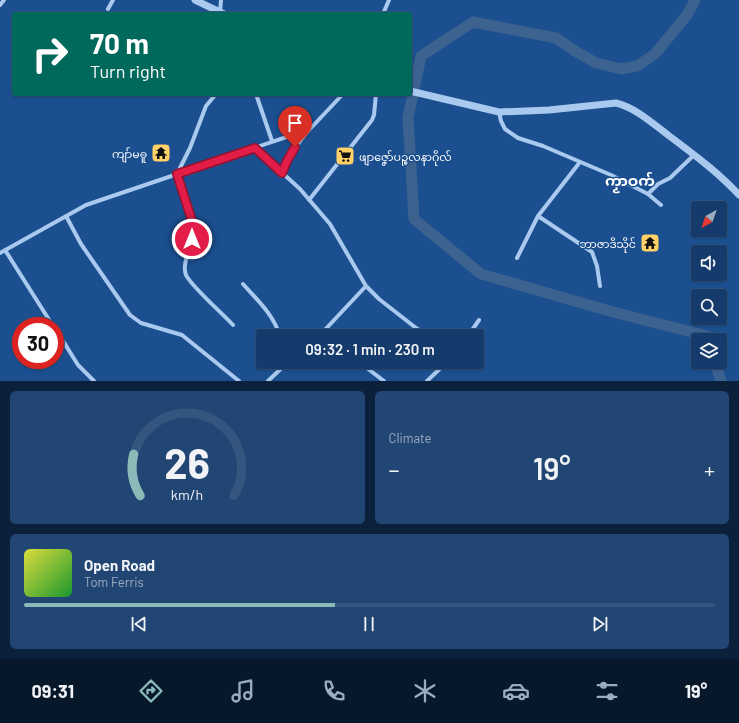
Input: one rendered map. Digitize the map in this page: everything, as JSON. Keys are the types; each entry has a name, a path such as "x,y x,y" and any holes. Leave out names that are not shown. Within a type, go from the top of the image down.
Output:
{"street":[{"path":"0,5 4,0"},
{"path":"108,9 113,0"},
{"path":"195,0 220,12"},
{"path":"221,0 222,12"},
{"path":"384,12 388,0"},
{"path":"412,91 499,112 548,110 616,103 631,108 694,154 725,180 739,196"},
{"path":"214,96 206,106 190,148 177,174 194,227 193,242 185,261 186,275 233,325"},
{"path":"257,96 272,142"},
{"path":"282,173 295,147 341,96"},
{"path":"309,200 372,120 376,96"},
{"path":"499,112 505,129 511,134 611,175 648,194 661,205"},
{"path":"0,253 86,205 310,129"},
{"path":"255,148 300,189 330,224 366,286 379,299 418,329"},
{"path":"648,194 654,187 670,178 694,154"},
{"path":"517,258 538,216 580,162"},
{"path":"66,216 81,244 130,315 141,323 182,335 239,381"},
{"path":"538,216 592,252 597,266 600,286"},
{"path":"5,250 48,317"},
{"path":"243,284 269,313 277,329"},
{"path":"327,329 366,286"},
{"path":"473,329 479,320"},
{"path":"64,343 78,365 94,381"},
{"path":"268,381 281,369"},
{"path":"368,369 384,381"},
{"path":"427,381 440,369"}],"waterway":[{"path":"695,0 687,15 655,54 637,66 621,69 596,63 556,38 473,22 421,56 408,118 414,219 481,274 613,312 695,333"},
{"path":"717,369 721,381"}],"place":[{"name":"ကျာ်မၜူ","path":"161,153"},
{"name":"ဖျာဇၞော်ပဉ္စလနာဂိုလ်","path":"345,156"},
{"name":"ဘာဇာဒိသိုင်","path":"650,243"}],"district":[{"name":"ကၟာဝက်","path":"630,180"}],"route":[{"path":"192,239 194,227 177,174 255,148 282,173 295,147"}]}
